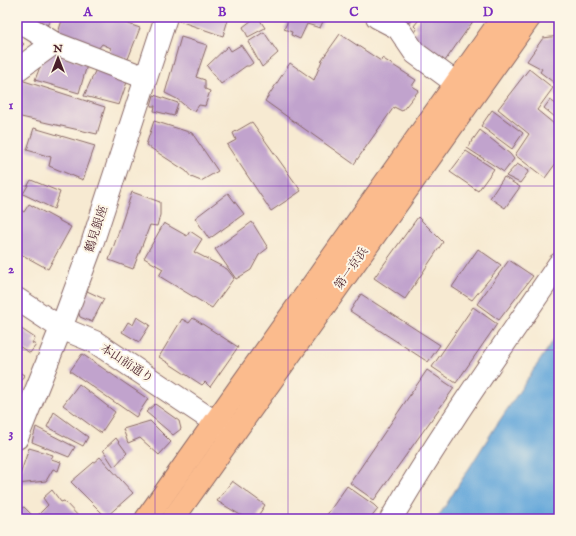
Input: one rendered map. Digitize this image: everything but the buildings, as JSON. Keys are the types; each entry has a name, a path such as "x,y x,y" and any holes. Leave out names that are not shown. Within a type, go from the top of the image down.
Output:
{"highway":[{"name":"第一京浜","path":"146,519 503,17"},
{"name":"第一京浜","path":"173,519 530,17"}],"street":[{"name":"鶴見銀座","path":"17,438 90,250 166,17"},
{"path":"376,17 398,28 415,53 456,83"},
{"path":"17,20 54,43 146,78"},
{"path":"17,70 54,43"},
{"path":"392,519 424,463 505,341 559,264"},
{"name":"本山前通り","path":"17,299 61,328 95,342 233,434"}],"water":[{"path":"559,332 559,519 437,519 494,429"}]}
